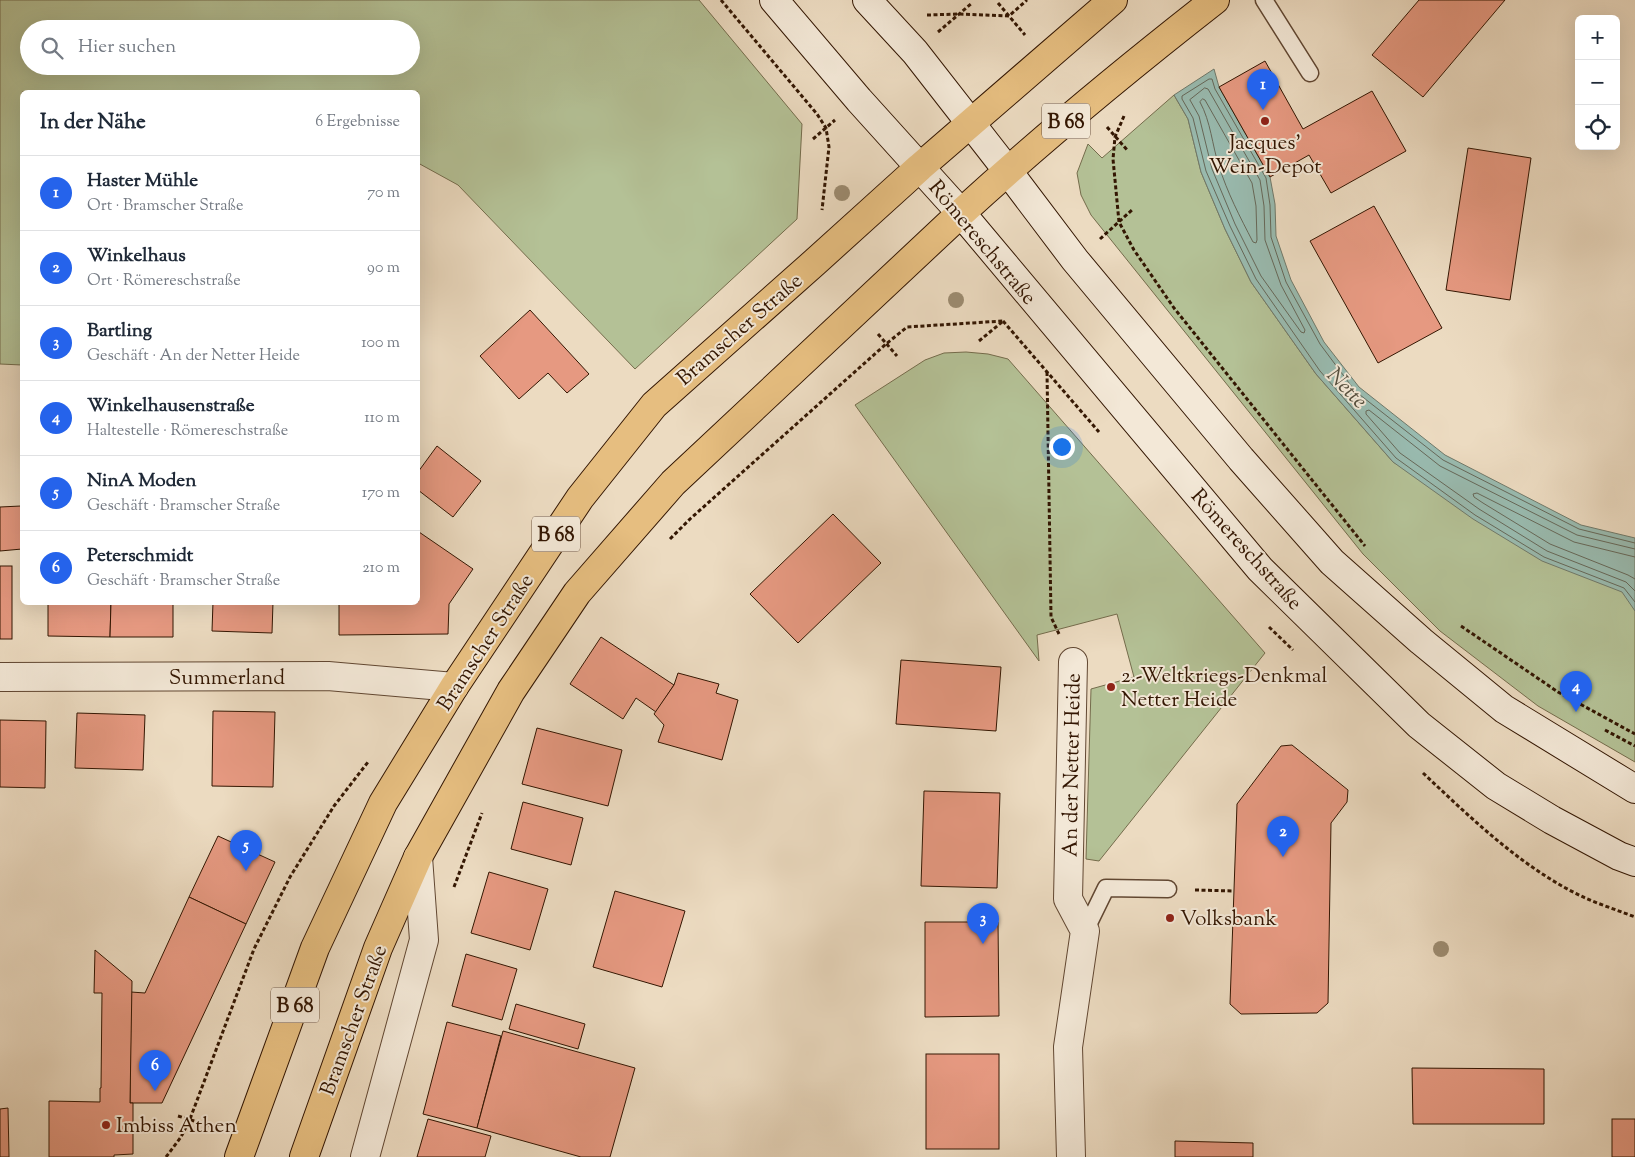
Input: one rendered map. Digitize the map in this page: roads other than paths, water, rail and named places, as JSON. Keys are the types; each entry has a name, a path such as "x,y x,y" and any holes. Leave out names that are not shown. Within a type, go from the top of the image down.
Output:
{"main road":[{"name":"Römereschstraße","path":"774,0 859,100 961,212 1260,569 1419,725 1496,786 1552,820 1619,856 1635,862"},
{"path":"867,0 915,52 1075,260 1241,459 1332,562 1421,641 1504,708 1635,789"},
{"name":"Bramscher Straße","path":"243,1147 315,948 382,803 454,687 580,498 654,405 920,167 1113,0"},
{"name":"Bramscher Straße","path":"304,1157 378,948 418,857 511,692 577,593 673,483 961,212 1007,170 1124,71 1215,0"},
{"name":"An der Netter Heide","path":"1073,662 1068,899 1085,931"},
{"name":"Summerland","path":"0,677 328,676 454,687"},
{"name":"Bramscher Straße","path":"365,1157 424,940 418,857"},
{"path":"1071,1157 1068,1047 1085,931"}],"lane":[{"path":"1264,0 1310,73"},
{"path":"1085,931 1106,888 1168,889"}],"water":[{"name":"Nette","path":"1214,69 1219,87 1270,177 1275,204 1276,236 1291,280 1324,342 1359,387 1445,455 1581,525 1635,538 1635,611 1622,592 1542,561 1473,519 1393,462 1316,374 1251,282 1225,229 1201,172 1188,119 1174,95"}],"place":[{"name":"Haster Mühle","path":"1263,110"},
{"name":"Jacques’ Wein-Depot","path":"1265,121"},
{"name":"2.-Weltkriegs-Denkmal Netter Heide","path":"1111,687"},
{"name":"Winkelhausenstraße","path":"1576,712"},
{"name":"Winkelhaus","path":"1283,857"},
{"name":"NinA Moden","path":"246,871"},
{"name":"Volksbank","path":"1170,918"},
{"name":"Bartling","path":"983,944"},
{"name":"Peterschmidt","path":"155,1091"},
{"name":"Imbiss Athen","path":"106,1125"}]}
